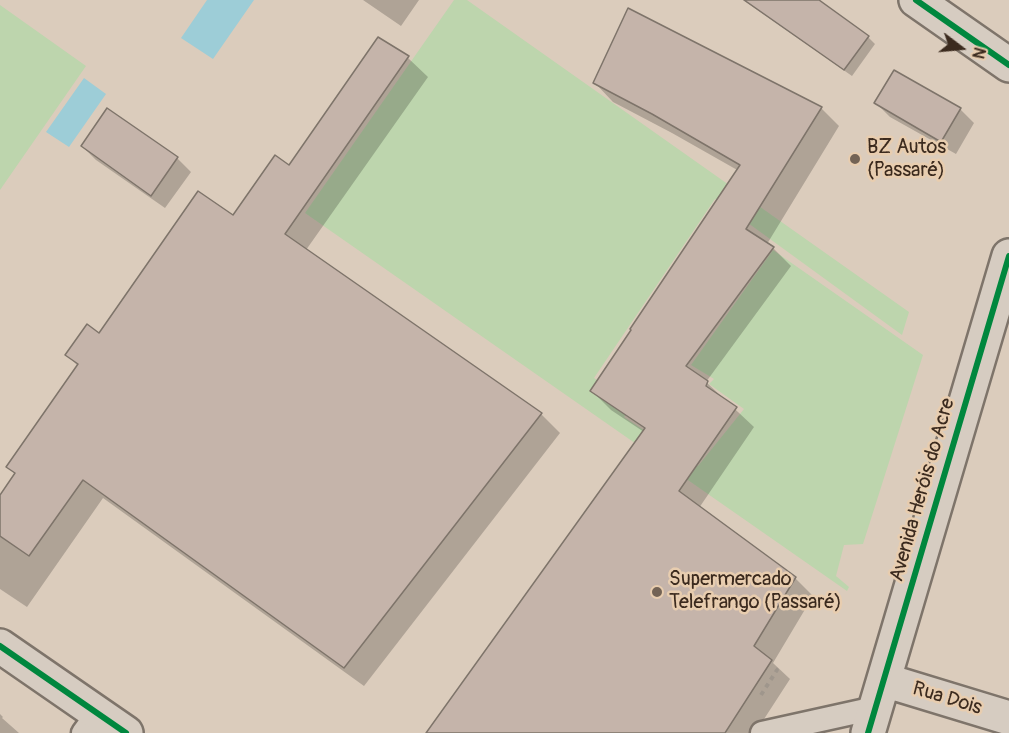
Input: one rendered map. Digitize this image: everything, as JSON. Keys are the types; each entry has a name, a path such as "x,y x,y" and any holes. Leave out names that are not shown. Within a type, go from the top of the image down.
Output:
{"street":[{"path":"916,0 1009,65"},
{"name":"Avenida Heróis do Acre","path":"876,707 1009,256"},
{"path":"0,646 90,723 126,733"},
{"name":"Rua Dois","path":"876,707 1009,718"}],"lane":[{"path":"762,733 876,707"}],"green space":[{"path":"454,0 467,0 909,312 902,335 715,199 594,378 634,404 624,417 698,466 744,409 709,384 714,379 691,365 773,250 923,355 863,544 844,545 836,576 849,587 847,591 305,213"},
{"path":"0,5 86,66 0,190"}],"water":[{"path":"207,0 254,0 213,59 181,38"},
{"path":"84,78 106,94 69,147 46,132"}],"building":[{"path":"744,0 819,0 869,36 844,70"},
{"path":"628,8 822,107 746,229 774,247 686,366 708,381 706,386 737,407 679,491 796,577 754,646 772,660 725,733 426,733 645,428 590,391 740,165 593,83"},
{"path":"378,37 409,56 285,234 542,413 344,668 83,480 29,556 0,536 0,495 15,473 6,467 78,364 65,355 87,324 99,333 198,191 233,215 275,155 289,165"},
{"path":"894,70 961,108 941,142 874,103"},
{"path":"107,108 178,157 151,196 81,146"}],"cycle path":[{"path":"916,0 1009,65"},
{"path":"868,733 1009,256"},
{"path":"0,646 126,733"}],"place":[{"name":"BZ Autos (Passaré)","path":"855,159"},
{"name":"Supermercado Telefrango (Passaré)","path":"657,592"}]}
